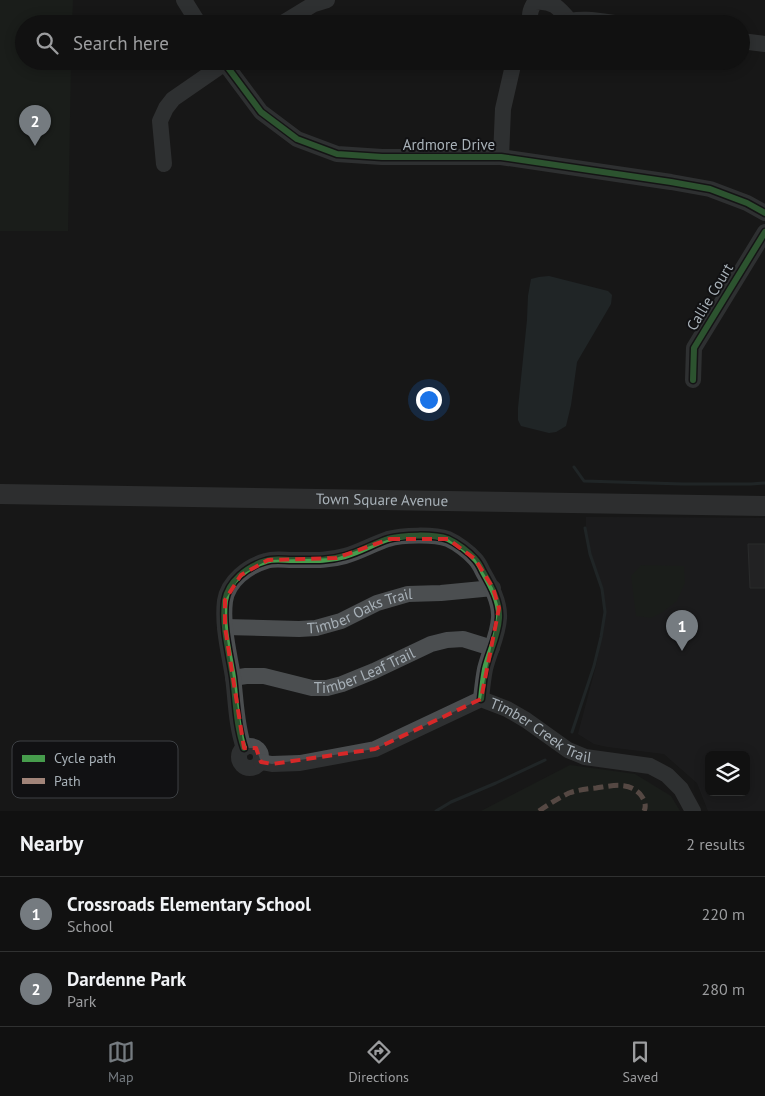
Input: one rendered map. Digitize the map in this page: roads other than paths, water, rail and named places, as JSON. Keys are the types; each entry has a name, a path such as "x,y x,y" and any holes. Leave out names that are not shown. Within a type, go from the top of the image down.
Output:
{"main road":[{"name":"Town Square Avenue","path":"0,494 765,506"}],"street":[{"path":"184,0 193,15"},
{"path":"294,15 314,4 327,0"},
{"path":"530,15 535,2 542,1 551,2 562,10 563,15"},
{"path":"750,42 765,44"},
{"path":"164,164 160,121 166,108 173,99 214,70"},
{"name":"Ardmore Drive","path":"231,70 260,112 297,139 337,154 382,157 501,158 710,189 765,213"},
{"path":"501,158 503,108 512,70"},
{"name":"Callie Court","path":"693,380 694,348 765,232"},
{"path":"233,678 225,627 225,600 231,586 254,565 268,560 336,558 390,539 430,536 448,539 462,548 475,559 493,588 499,618 485,670 481,700"},
{"name":"Timber Oaks Trail","path":"225,627 316,628 341,621 378,603 408,594 493,588"},
{"name":"Timber Leaf Trail","path":"233,678 264,676 312,688 327,688 374,671 431,644 447,640 463,639 492,648"},
{"name":"Timber Creek Trail","path":"233,678 238,721 244,748 249,746 256,748 261,754 261,762 272,764 300,763 375,750 481,700 507,709 568,750 584,757 650,766 667,775 681,789 693,811"}],"waterway":[{"path":"574,467 584,481 683,484 765,483"},
{"path":"572,732 594,666 605,612 602,589 590,554 585,528"},
{"path":"436,811 451,802 545,760"}],"place":[{"name":"Dardenne Park","path":"35,146"},
{"name":"Crossroads Elementary School","path":"682,651"}]}
